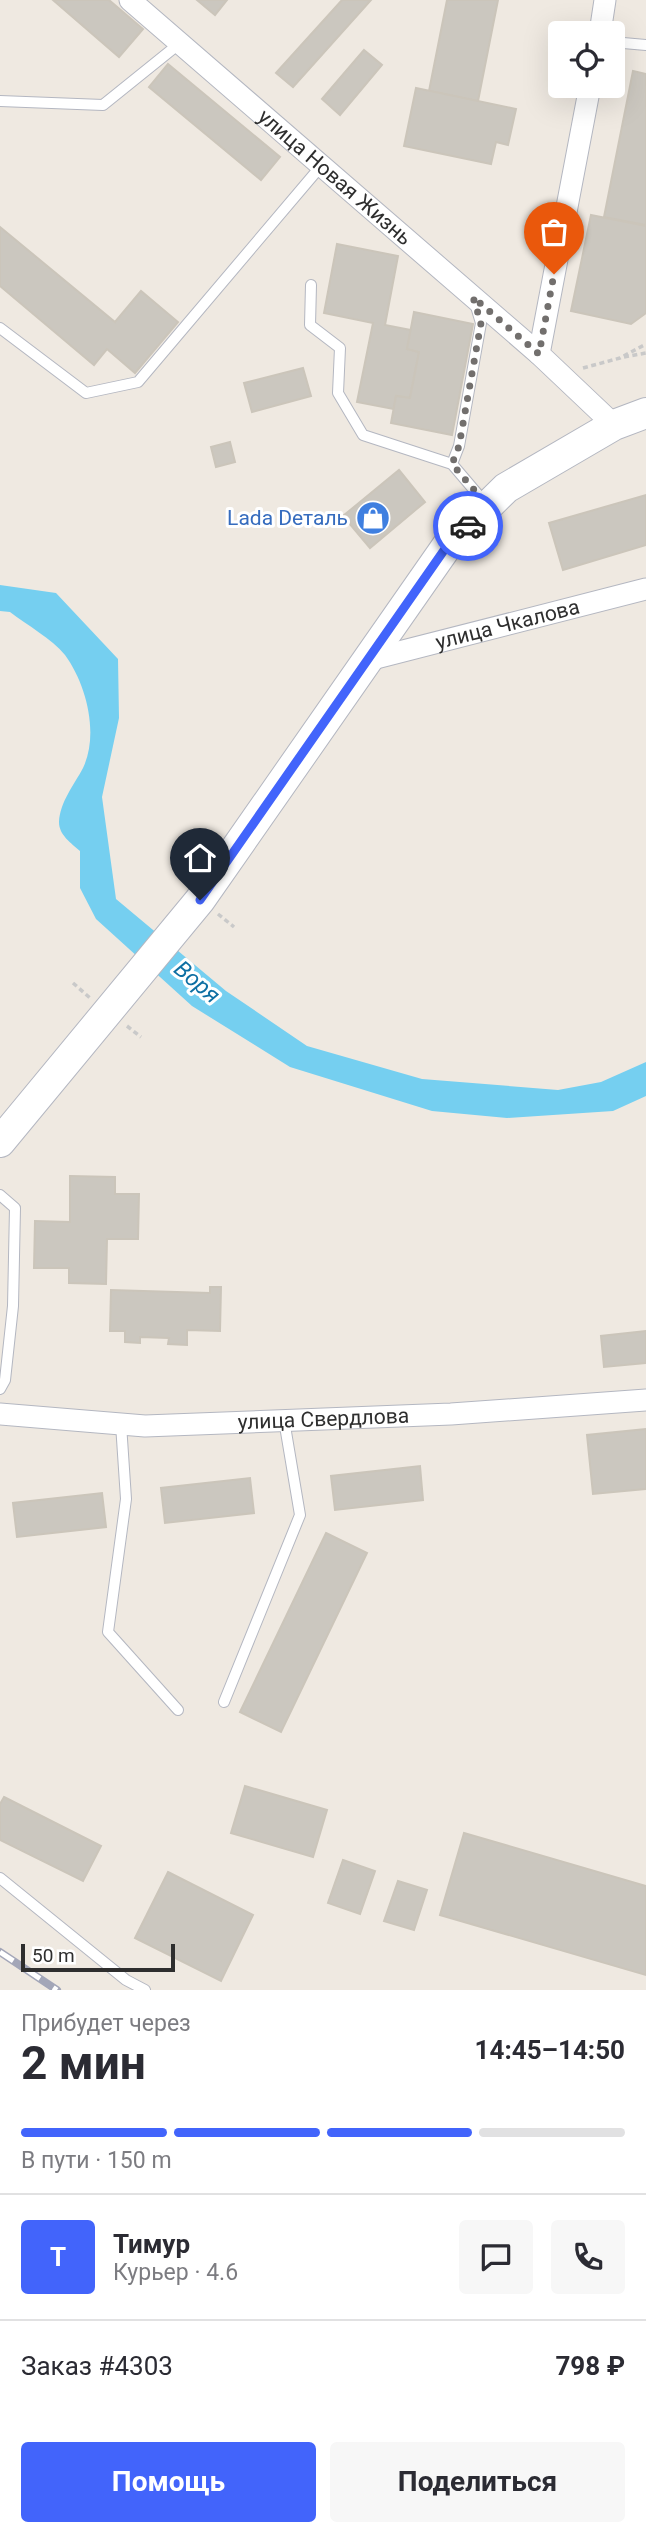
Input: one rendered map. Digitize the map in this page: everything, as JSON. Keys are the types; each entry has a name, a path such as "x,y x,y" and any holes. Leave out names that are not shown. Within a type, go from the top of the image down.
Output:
{"main road":[{"path":"0,1142 200,900 447,546 506,488 614,425 646,413"}],"street":[{"name":"улица Новая Жизнь","path":"130,0 539,354 614,425"},
{"path":"602,21 605,0"},
{"path":"539,354 588,98"},
{"name":"улица Чкалова","path":"368,660 646,589"},
{"name":"улица Свердлова","path":"0,1414 145,1426 564,1408 646,1400"}],"lane":[{"path":"0,101 103,105 180,43"},
{"path":"625,43 646,45"},
{"path":"0,328 86,393 138,382 321,166"},
{"path":"311,285 310,325 340,348 338,393 363,435 452,464 488,506"},
{"path":"452,464 459,446 481,323 473,297"},
{"path":"0,1195 15,1208 13,1306 5,1380 0,1389"},
{"path":"224,1702 300,1515 284,1420"},
{"path":"121,1424 125,1499 108,1632 178,1710"},
{"path":"0,1878 126,1980 145,1990"}],"path":[{"path":"620,358 646,344"},
{"path":"561,376 646,353"}],"water":[{"name":"Воря","path":"0,585 56,593 118,659 119,718 102,797 116,899 226,991 307,1046 422,1079 558,1090 601,1082 646,1062 646,1096 613,1111 507,1118 432,1111 290,1067 192,1006 96,919 80,888 80,851 63,835 59,822 65,801 88,755 90,726 85,695 73,667 60,649 10,612 0,611"}],"building":[{"path":"53,0 109,0 143,29 119,57"},
{"path":"197,0 227,0 215,15"},
{"path":"342,0 371,0 293,87 276,73"},
{"path":"447,0 498,0 478,101 429,91"},
{"path":"364,50 382,65 340,115 322,99"},
{"path":"168,64 280,157 261,180 149,87"},
{"path":"633,71 646,74 646,225 604,217"},
{"path":"416,88 516,109 508,145 496,142 491,164 404,146"},
{"path":"591,215 646,226 646,313 631,324 571,311"},
{"path":"0,227 115,322 141,291 178,322 135,373 107,349 94,365 0,286"},
{"path":"337,244 398,256 385,325 411,330 407,349 419,352 410,398 396,396 394,409 357,402 373,323 324,313"},
{"path":"414,312 473,324 452,435 391,423 396,396 410,398 419,352 407,349"},
{"path":"303,368 311,396 252,412 244,383"},
{"path":"230,442 235,462 216,467 211,447"},
{"path":"399,470 425,502 370,548 343,516"},
{"path":"646,495 646,545 563,570 549,523"},
{"path":"70,1176 115,1177 115,1194 139,1194 138,1239 107,1239 106,1284 69,1283 69,1268 34,1268 35,1221 70,1222"},
{"path":"210,1287 221,1287 220,1331 187,1330 187,1345 168,1344 169,1338 140,1337 140,1343 125,1342 125,1331 110,1331 111,1290 210,1293"},
{"path":"646,1331 646,1363 604,1367 601,1336"},
{"path":"646,1429 646,1489 593,1494 587,1435"},
{"path":"420,1466 423,1500 335,1510 331,1476"},
{"path":"250,1478 254,1513 165,1523 161,1488"},
{"path":"102,1493 106,1527 17,1537 13,1503"},
{"path":"326,1533 367,1553 281,1732 240,1712"},
{"path":"245,1786 327,1810 313,1857 231,1833"},
{"path":"4,1797 101,1846 83,1881 0,1840 0,1804"},
{"path":"464,1833 646,1886 646,1975 440,1915"},
{"path":"343,1860 375,1871 360,1914 328,1903"},
{"path":"168,1872 253,1915 221,1981 135,1938"},
{"path":"398,1881 427,1890 414,1930 384,1921"}],"railway":[{"path":"0,1952 57,1990"}],"way so far":[{"path":"468,526 488,506 452,464 459,446 481,323 473,297 539,354 554,274"}],"place":[{"name":"Lada Dеталь","path":"373,518"}],"route":[{"path":"200,900 447,546 468,526"}]}
